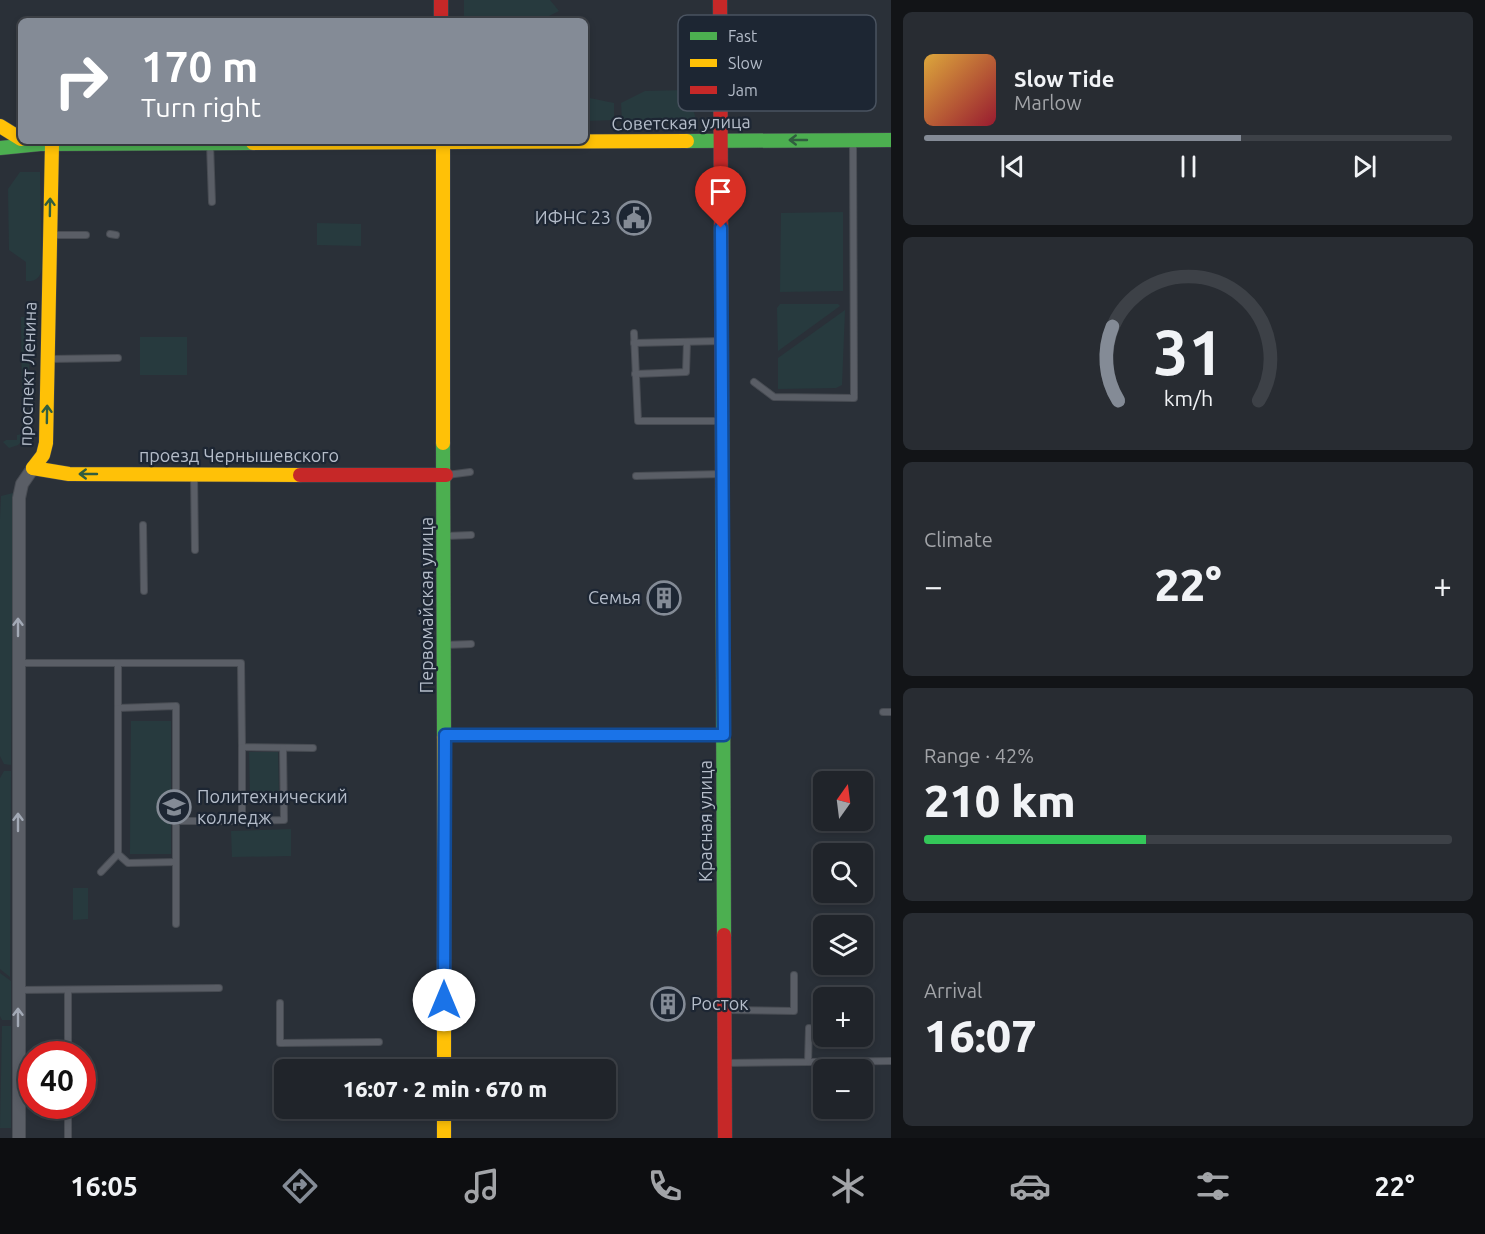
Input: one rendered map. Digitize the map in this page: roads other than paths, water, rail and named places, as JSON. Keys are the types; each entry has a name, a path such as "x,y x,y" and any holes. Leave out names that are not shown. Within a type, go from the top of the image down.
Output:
{"main road":[{"path":"441,0 441,18"},
{"name":"Красная улица","path":"720,0 720,15"},
{"name":"Красная улица","path":"721,111 725,1138"},
{"path":"0,126 18,137"},
{"name":"Советская улица","path":"588,141 891,140"},
{"name":"Советская улица","path":"0,148 32,144"},
{"name":"проспект Ленина","path":"33,468 43,455 46,443 48,360 50,235 40,144"},
{"name":"Первомайская улица","path":"443,144 446,475 444,1059"},
{"name":"проезд Чернышевского","path":"33,468 69,474 446,475"},
{"path":"444,1119 444,1138"}],"street":[{"name":"проспект Ленина","path":"18,1138 19,498 22,484 33,468"}],"lane":[{"path":"754,382 774,397 854,398 852,140"},
{"path":"210,144 212,202"},
{"path":"50,235 86,235"},
{"path":"634,333 638,421 722,421"},
{"path":"634,343 722,341"},
{"path":"635,374 686,372 687,342"},
{"path":"48,360 118,358"},
{"path":"446,475 470,472"},
{"path":"194,474 195,550"},
{"path":"636,476 723,474"},
{"path":"143,525 144,591"},
{"path":"446,536 471,535"},
{"path":"446,645 471,644"},
{"path":"18,663 242,663 242,821"},
{"path":"101,872 118,854 118,663"},
{"path":"118,708 176,706 176,924"},
{"path":"883,712 891,712"},
{"path":"445,735 724,735"},
{"path":"242,747 313,748"},
{"path":"176,821 284,820 283,748"},
{"path":"118,854 128,863 176,862"},
{"path":"725,1010 794,1011 794,975"},
{"path":"18,990 219,988"},
{"path":"68,991 68,1041"},
{"path":"280,1003 280,1043 379,1041"},
{"path":"808,1062 809,1028"},
{"path":"725,1062 891,1061"},
{"path":"68,1119 68,1138"}],"place":[{"name":"ИФНС 23","path":"634,218"},
{"name":"Семья","path":"664,598"},
{"name":"Политехнический колледж","path":"174,807"},
{"name":"Росток","path":"668,1004"}]}
